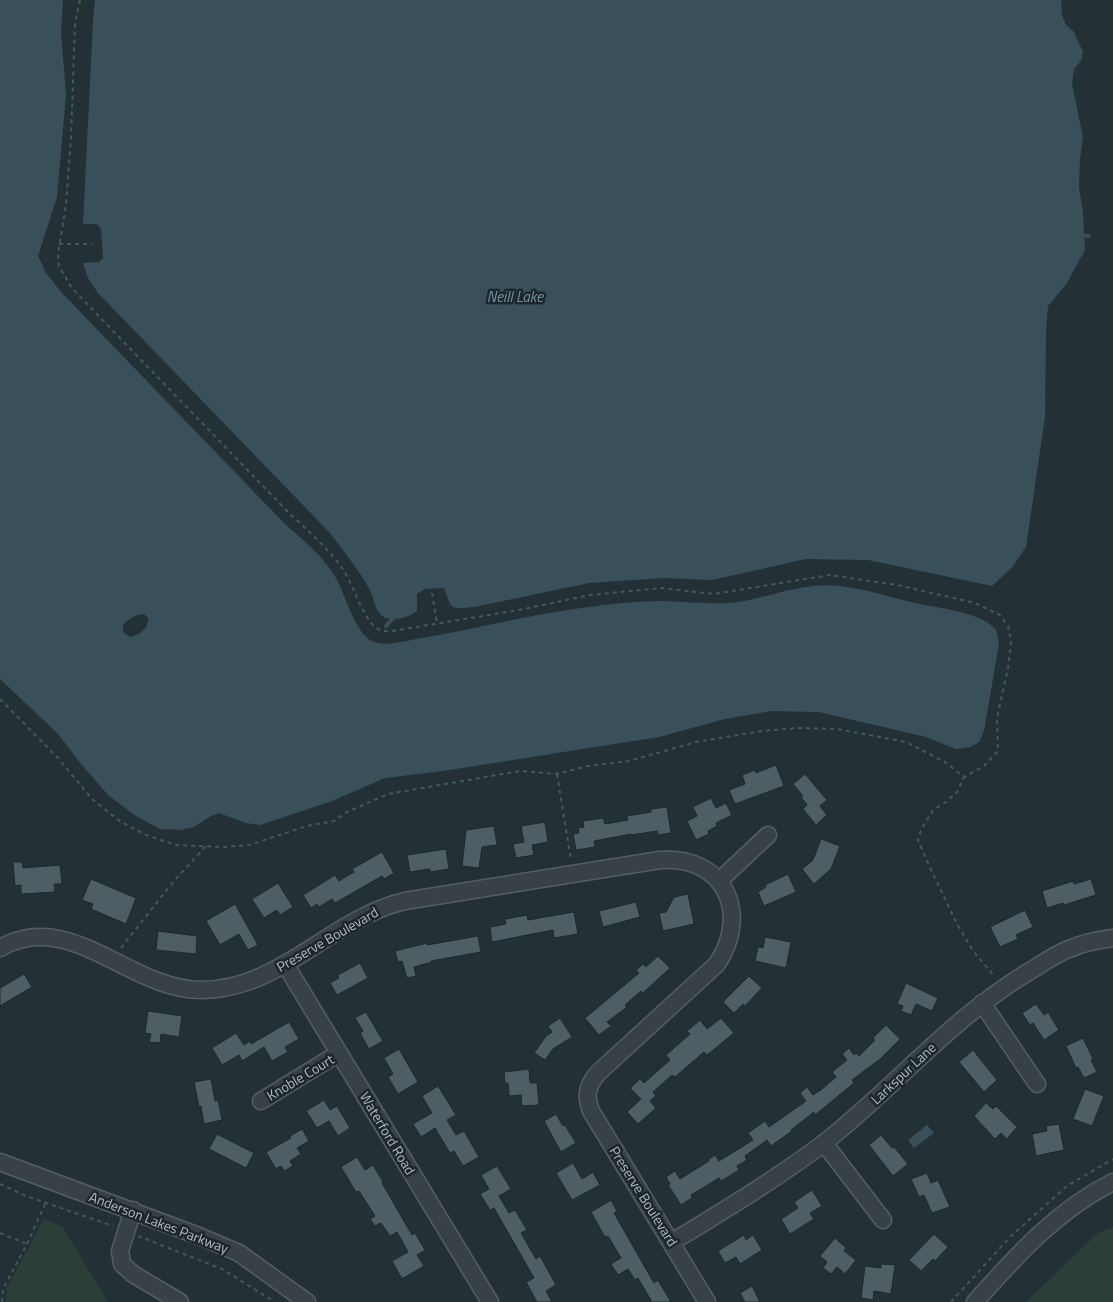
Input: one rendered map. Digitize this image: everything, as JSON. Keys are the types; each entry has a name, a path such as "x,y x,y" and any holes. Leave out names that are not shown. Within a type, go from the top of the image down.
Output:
{"street":[{"path":"719,881 768,836"},
{"name":"Preserve Boulevard","path":"0,948 22,939 40,936 59,937 76,943 152,980 176,987 200,990 225,988 249,982 285,964 366,915 387,905 675,859 690,862 704,869 719,881 726,891 731,906 733,922 726,951 717,964 598,1073 586,1080 587,1101 591,1111 707,1302"},
{"name":"Larkspur Lane","path":"672,1242 725,1210 824,1142 887,1090 960,1020 1003,988 1067,950 1089,942 1113,938"},
{"name":"Waterford Road","path":"285,964 485,1300"},
{"path":"982,1003 1036,1084"},
{"name":"Knoble Court","path":"261,1101 340,1054"},
{"path":"824,1142 883,1220"},
{"name":"Anderson Lakes Parkway","path":"0,1162 133,1210 240,1253 308,1302"},
{"path":"975,1302 1041,1231 1070,1208 1113,1182"},
{"path":"133,1210 120,1251 122,1264 133,1274 179,1302"}],"path":[{"path":"80,0 75,23 66,205 59,244 59,266 71,287 195,417 322,544 343,569 358,596 366,616 375,627 383,631 392,631 590,595 662,588 714,594 830,575 897,585 975,603 1000,615 1008,626 1011,641 1008,668 997,718 998,751 984,766 964,777 957,792 933,810 921,830 918,840 957,924 974,952 1003,988"},
{"path":"59,244 92,244"},
{"path":"432,593 437,624"},
{"path":"0,699 58,758 92,798 121,822 146,835 176,845 223,847 249,845 307,826 326,823 388,794 520,771 557,774 588,766 629,761 696,742 762,731 798,728 837,728 906,742 945,762 964,777"},
{"path":"557,774 573,874"},
{"path":"111,960 173,882 206,846"},
{"path":"0,1184 26,1196 126,1231 222,1269 275,1302"},
{"path":"2,1302 3,1290 46,1202"},
{"path":"0,1233 27,1244"}],"green space":[{"path":"44,1219 62,1226 108,1302 5,1302 7,1287"},
{"path":"1113,1227 1113,1302 1026,1302 1098,1233"}],"water":[{"path":"0,0 63,0 61,31 66,95 57,197 38,256 46,273 62,293 283,522 319,555 336,578 356,623 362,632 374,642 392,643 541,614 623,603 665,601 730,603 751,600 803,587 827,585 869,591 982,619 995,629 999,644 984,731 979,742 970,747 956,749 926,737 819,712 772,711 725,719 659,737 443,771 385,778 332,801 260,825 246,823 219,813 194,827 181,830 160,829 136,816 109,796 58,734 0,679","holes":["144,614 148,618 147,625 137,635 130,637 123,632 123,625 132,617"]},
{"name":"Neill Lake","path":"95,0 1061,0 1062,15 1066,25 1074,32 1083,52 1081,61 1074,69 1072,84 1083,137 1079,187 1083,212 1085,250 1067,283 1048,306 1045,417 1026,547 1013,566 992,586 868,560 806,559 712,580 664,578 589,583 466,608 456,608 453,606 444,588 425,589 417,594 417,611 397,619 384,617 377,609 370,590 361,575 330,533 98,293 88,278 83,263 99,262 103,258 101,229 97,224 83,224"},
{"path":"927,1125 934,1133 914,1148 908,1140"}],"building":[{"path":"776,765 784,786 735,804 729,790 745,784 742,775 755,770 756,773"},
{"path":"805,774 827,800 820,806 827,815 816,825 803,809 807,805 801,797 803,796 793,784"},
{"path":"711,798 716,808 726,803 732,815 716,823 717,826 708,831 709,834 696,840 687,821 697,816 693,807"},
{"path":"667,807 671,833 658,835 657,831 631,834 594,841 595,847 576,850 573,834 579,833 578,828 584,827 583,821 603,818 605,824 628,820 627,816 651,812 651,809"},
{"path":"545,822 548,842 532,845 534,855 516,858 513,844 524,842 521,826"},
{"path":"494,826 497,845 482,847 479,868 462,866 466,830"},
{"path":"821,839 840,846 831,869 814,884 802,869 813,860"},
{"path":"446,849 449,869 430,872 430,869 410,872 407,855"},
{"path":"382,852 394,873 384,879 382,876 335,903 332,899 319,907 317,904 311,908 303,895 335,875 339,881 354,872 352,869"},
{"path":"13,862 22,862 23,868 60,865 62,884 54,884 55,892 21,894 21,885 15,886"},
{"path":"788,874 796,892 764,906 758,892 766,887 765,885"},
{"path":"91,879 136,898 126,924 91,909 93,904 82,900"},
{"path":"1091,879 1096,895 1047,908 1042,891 1073,881 1074,884"},
{"path":"278,883 293,907 280,915 277,910 264,918 252,899"},
{"path":"688,894 694,924 663,931 659,913 666,912 674,897"},
{"path":"636,902 640,917 603,927 599,911"},
{"path":"235,904 258,945 248,950 239,934 220,945 206,921"},
{"path":"1025,910 1033,927 1016,935 1018,939 1000,947 990,927"},
{"path":"574,912 578,934 554,938 553,930 492,942 490,927 506,924 505,919 527,915 528,920"},
{"path":"158,931 197,936 196,954 156,950"},
{"path":"478,936 481,952 431,961 414,967 416,976 407,978 402,961 398,962 395,951 427,943 427,945"},
{"path":"765,937 791,942 786,968 755,961 758,947 763,948"},
{"path":"658,956 670,968 643,993 641,991 625,1005 627,1007 607,1022 611,1026 599,1035 585,1018 639,973 636,970 643,964 646,967"},
{"path":"360,963 368,978 337,995 330,983 339,978 338,975"},
{"path":"24,974 32,987 0,1006 0,988"},
{"path":"749,976 762,988 745,1006 743,1004 734,1013 723,1002"},
{"path":"906,983 938,998 932,1011 916,1004 911,1015 901,1011 903,1006 897,1004"},
{"path":"1036,1004 1044,1015 1048,1012 1059,1030 1044,1040 1033,1023 1030,1025 1022,1013"},
{"path":"148,1011 182,1016 179,1037 161,1034 160,1043 149,1042 151,1034 145,1033"},
{"path":"366,1012 383,1041 369,1049 360,1033 363,1031 355,1018"},
{"path":"560,1018 572,1037 553,1049 545,1060 534,1053 546,1036 552,1032 548,1026"},
{"path":"721,1018 734,1033 707,1055 704,1052 675,1077 672,1075 653,1092 656,1096 650,1101 656,1108 638,1124 627,1112 641,1099 630,1088 640,1079 644,1083 670,1060 666,1055 690,1034 687,1031 700,1020 707,1029"},
{"path":"289,1022 299,1039 285,1047 288,1052 272,1061 264,1047 242,1061 239,1055 222,1065 212,1048 236,1033 244,1045 250,1041 251,1044"},
{"path":"886,1025 900,1039 880,1059 852,1080 854,1083 815,1115 814,1112 771,1146 767,1140 745,1156 747,1160 737,1166 739,1170 721,1181 719,1178 691,1195 692,1198 681,1205 668,1185 670,1184 666,1177 675,1171 680,1179 709,1161 715,1155 719,1161 753,1140 748,1133 765,1121 769,1127 806,1101 800,1093 807,1087 813,1095 821,1090 836,1077 832,1072 847,1060 842,1054 849,1048 854,1055 856,1053 859,1056 875,1040 873,1038"},
{"path":"1083,1038 1097,1072 1084,1078 1078,1067 1076,1068 1066,1046"},
{"path":"399,1049 418,1082 398,1094 388,1077 393,1074 384,1058"},
{"path":"973,1050 997,1080 984,1092 959,1062"},
{"path":"529,1069 530,1083 537,1083 539,1105 522,1106 521,1095 509,1096 508,1083 505,1083 504,1072"},
{"path":"211,1079 215,1101 218,1100 222,1120 204,1124 194,1082"},
{"path":"438,1086 456,1115 447,1120 456,1135 464,1131 479,1157 463,1166 454,1151 450,1153 435,1128 421,1137 413,1124 432,1113 422,1096"},
{"path":"1085,1089 1104,1096 1092,1126 1073,1119"},
{"path":"324,1100 330,1110 337,1106 350,1128 338,1136 329,1121 317,1128 306,1111"},
{"path":"986,1103 993,1109 996,1106 1017,1127 1007,1139 1001,1133 995,1139 974,1116"},
{"path":"556,1114 576,1143 561,1152 544,1121"},
{"path":"1059,1124 1064,1150 1036,1156 1032,1134 1047,1131 1046,1126"},
{"path":"302,1129 309,1141 297,1148 301,1154 290,1161 293,1166 284,1171 281,1166 276,1169 266,1152 291,1138 290,1136"},
{"path":"217,1134 254,1153 246,1168 209,1149"},
{"path":"881,1135 908,1164 893,1176 869,1145"},
{"path":"357,1157 365,1170 373,1165 412,1235 415,1233 425,1250 417,1255 424,1266 402,1279 392,1261 408,1252 397,1232 390,1236 381,1223 375,1226 370,1219 375,1216 359,1191 356,1192 341,1167"},
{"path":"573,1163 582,1179 593,1172 600,1185 572,1200 556,1173"},
{"path":"497,1166 511,1189 499,1196 509,1213 515,1210 527,1230 521,1233 536,1259 540,1256 556,1285 546,1291 552,1302 537,1302 526,1282 534,1278 494,1208 490,1210 480,1194 489,1189 481,1175"},
{"path":"927,1173 931,1183 938,1180 950,1207 932,1213 924,1195 919,1197 911,1179"},
{"path":"812,1190 822,1206 810,1213 814,1219 790,1234 781,1219 798,1208 794,1202"},
{"path":"611,1200 617,1211 614,1213 654,1283 658,1280 671,1302 652,1302 638,1278 635,1280 628,1269 618,1275 611,1264 621,1258 608,1236 605,1237 591,1212"},
{"path":"934,1234 948,1247 935,1261 933,1259 921,1271 909,1260"},
{"path":"744,1235 746,1240 753,1235 762,1250 740,1264 736,1257 725,1263 718,1251"},
{"path":"835,1238 846,1248 844,1251 856,1260 845,1274 837,1267 831,1274 823,1268 827,1262 820,1256"},
{"path":"881,1264 895,1265 891,1294 874,1291 873,1300 861,1298 865,1266 881,1268"},
{"path":"752,1286 760,1302 745,1302 740,1293"}],"waterway":[{"path":"1081,235 1089,236"},
{"path":"386,626 396,615"}]}
